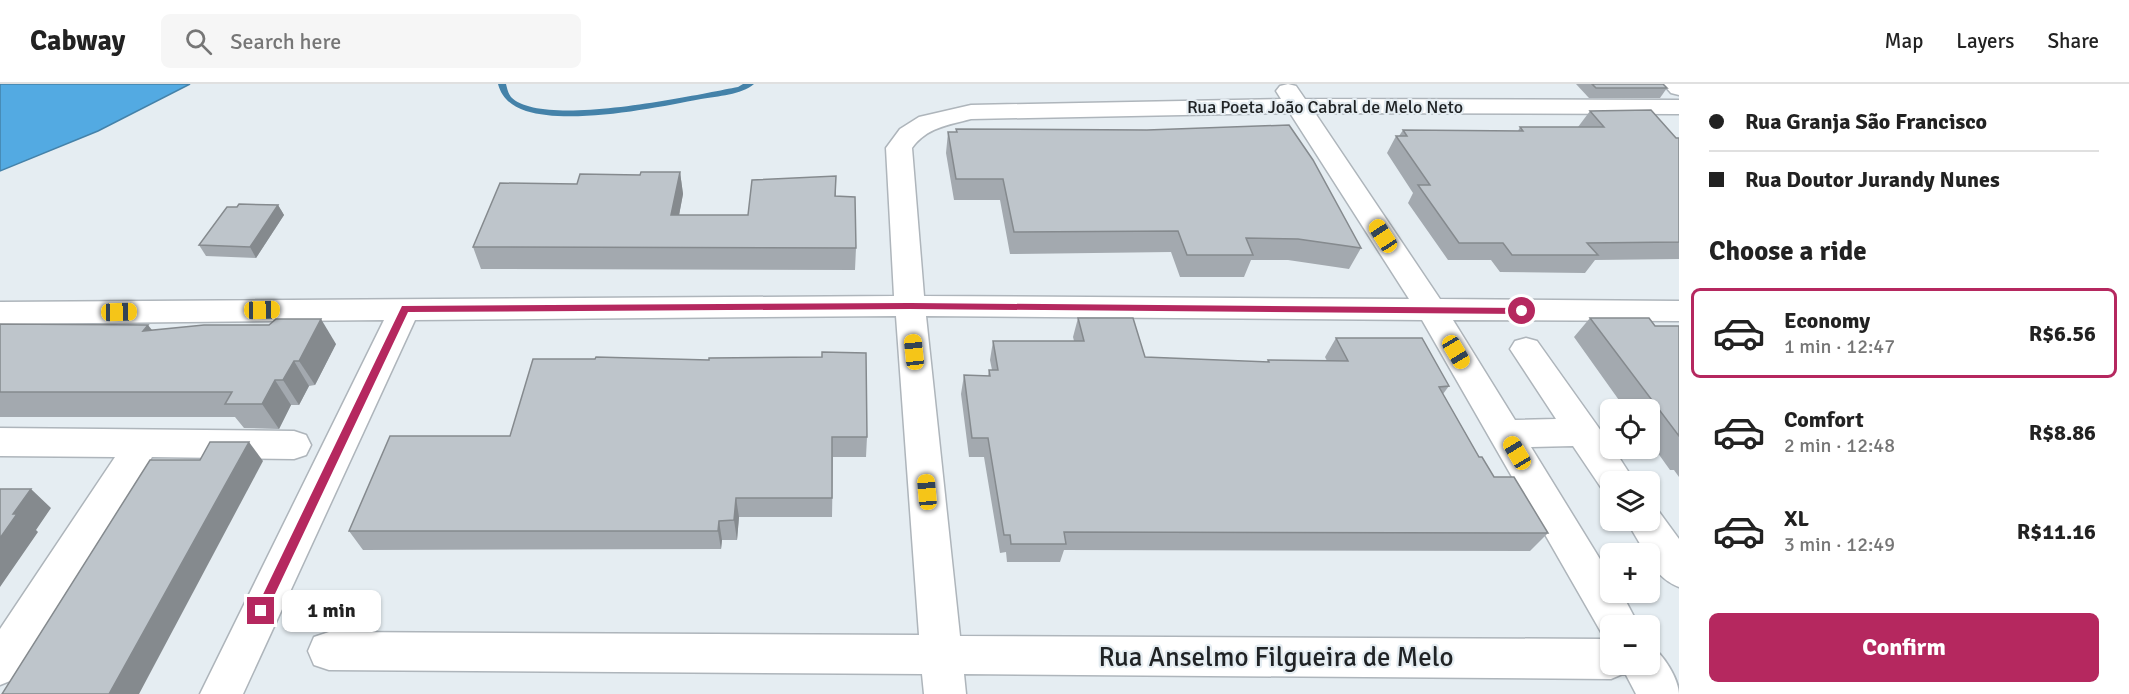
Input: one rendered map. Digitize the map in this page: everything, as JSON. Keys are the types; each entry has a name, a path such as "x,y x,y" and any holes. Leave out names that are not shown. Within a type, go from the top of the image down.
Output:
{"street":[{"path":"1675,84 1679,88"},
{"path":"1291,95 1432,311 1613,615"},
{"name":"Rua Poeta João Cabral de Melo Neto","path":"910,306 899,148 909,134 928,122 971,112 1110,108 1291,95 1679,107"},
{"path":"910,306 943,674"},
{"path":"0,313 910,306 1679,311"},
{"path":"221,694 405,309"},
{"path":"1526,349 1610,471"},
{"path":"1506,434 1583,432"},
{"path":"0,442 294,445"},
{"path":"0,665 143,443"},
{"path":"1652,531 1679,570"},
{"name":"Rua Anselmo Filgueira de Melo","path":"329,651 943,674 1600,659"},
{"path":"1649,675 1660,694"}],"water":[{"path":"0,84 190,84 98,131 0,171"}],"building":[{"path":"1592,84 1663,84 1667,88 1596,88"},
{"path":"1651,110 1676,138 1679,138 1679,242 1587,243 1598,255 1512,255 1503,243 1459,243 1418,185 1430,185 1396,136 1407,136 1403,130 1523,131 1520,127 1604,127 1590,111"},
{"path":"1289,125 1313,160 1361,248 1298,239 1246,238 1253,255 1187,255 1178,231 1014,232 1003,179 956,179 948,132 957,132 956,129 1147,130"},
{"path":"641,172 680,172 671,215 748,215 752,180 836,176 835,196 855,197 856,248 473,247 500,183 577,184 580,174 640,175"},
{"path":"239,204 278,205 250,247 199,245 227,207 237,207"},
{"path":"1078,318 1133,318 1145,357 1269,362 1268,360 1348,361 1336,338 1422,338 1449,386 1439,387 1479,457 1482,457 1494,477 1514,477 1548,533 1064,532 1066,544 1011,544 1010,535 1004,535 988,438 972,438 964,375 990,376 989,370 998,370 993,341 1084,341"},
{"path":"1590,318 1649,318 1655,326 1679,326 1679,436 1660,411 1660,399 1651,399"},
{"path":"276,319 321,319 299,361 294,361 283,380 275,380 262,404 225,404 232,392 0,392 0,324 148,325 143,331 204,325 269,325"},
{"path":"822,352 866,353 867,437 832,437 832,498 736,498 734,520 719,521 718,531 349,531 390,436 510,436 533,359 595,359 596,357 709,360 709,358 822,357"},
{"path":"210,442 249,442 109,694 2,694 150,460 200,460"},
{"path":"0,489 31,489 13,514 17,514 0,538"}],"waterway":[{"path":"502,84 510,100 529,109 555,113 587,113 657,105 740,89 750,84"}],"route":[{"path":"261,611 405,309 910,306 1522,311"}]}
